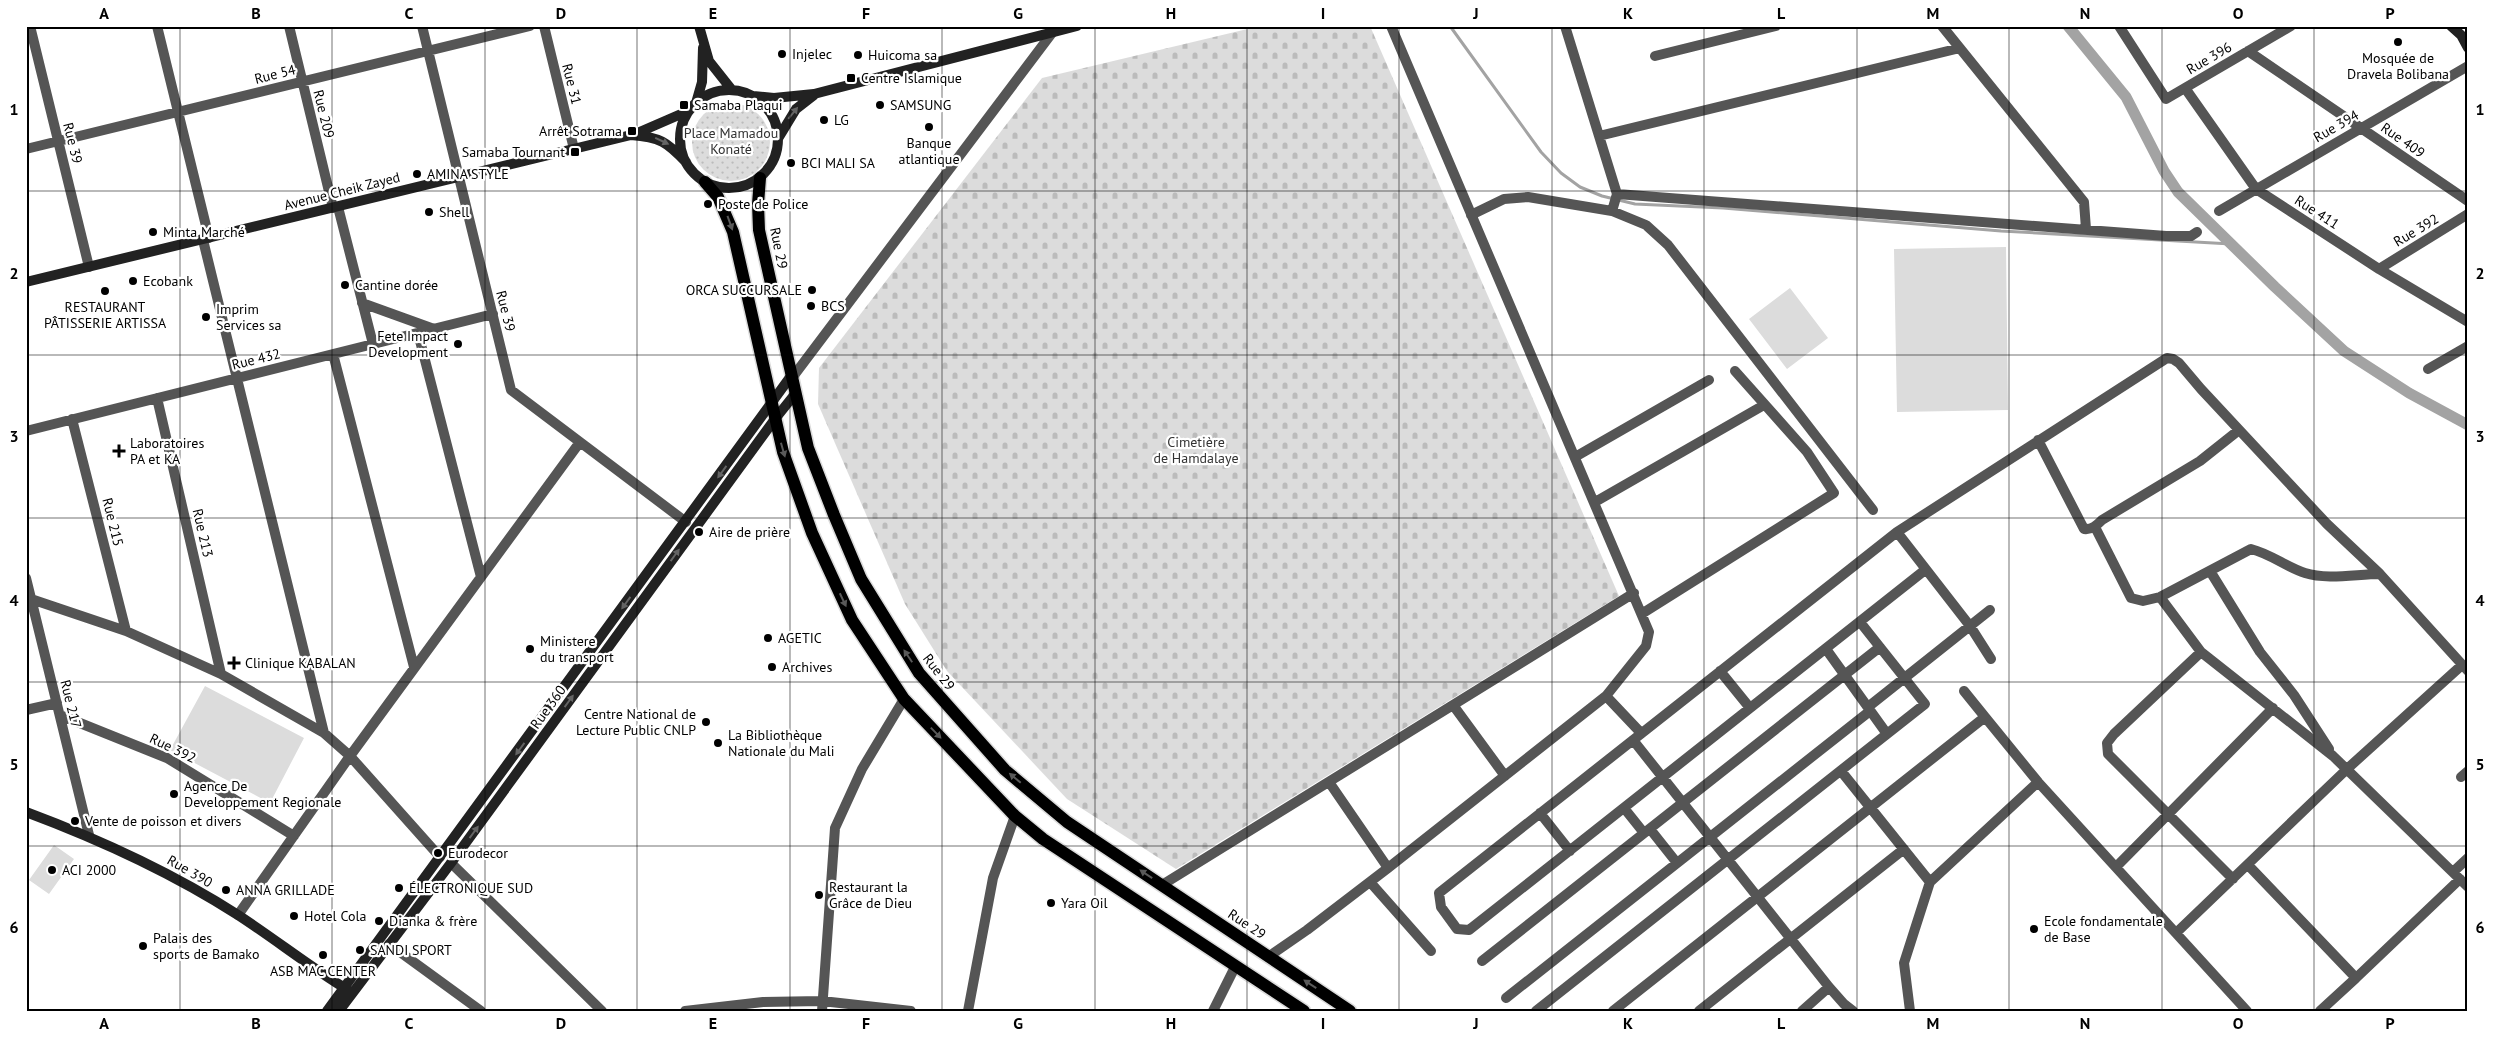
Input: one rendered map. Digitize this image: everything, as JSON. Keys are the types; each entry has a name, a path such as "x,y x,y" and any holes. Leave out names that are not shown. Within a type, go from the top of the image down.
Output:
{"main road":[{"path":"699,26 709,61 732,90"},
{"path":"1077,26 1047,31 814,94 774,98 753,96 732,90 712,93 696,103 688,111 682,123 680,136 681,150 686,162 694,173 718,197 733,232 783,452 812,533 852,620 904,699 1015,816 1043,839 1304,1011"},
{"path":"2451,26 2461,35 2468,48"},
{"path":"696,103 702,82 704,45"},
{"path":"705,182 719,187 733,188 747,185 760,178 774,160 779,137 796,109 814,94"},
{"path":"753,96 766,107 775,121 779,137"},
{"path":"631,135 688,111"},
{"name":"Avenue Cheik Zayed","path":"26,282 631,135 650,136 668,143 686,162"},
{"name":"Rue 29","path":"760,178 758,204 760,230 808,448 862,579 919,673 1005,770 1068,822 1350,1011"},
{"path":"327,1011 348,990 440,857 792,377"},
{"name":"Rue 360","path":"339,1011 348,990 389,944 451,863 775,418 795,394"},
{"name":"Rue 390","path":"26,812 89,836 167,872 238,915 348,990"}],"street":[{"name":"Rue 39","path":"30,26 89,267"},
{"path":"157,26 237,378 324,733"},
{"name":"Rue 209","path":"289,26 302,82 373,344"},
{"name":"Rue 39","path":"422,26 511,390 686,522"},
{"name":"Rue 54","path":"26,149 530,26"},
{"name":"Rue 31","path":"544,26 574,149"},
{"path":"1268,957 1370,882 1606,696 1646,646 1649,632 1643,613 1391,26"},
{"path":"1564,26 1617,194 1612,211"},
{"path":"1738,26 1740,37"},
{"path":"1655,56 1740,37 1776,26"},
{"path":"1942,26 2084,202 2086,229"},
{"name":"Rue 396","path":"2119,26 2166,99 2291,26"},
{"path":"792,377 1047,31"},
{"path":"1599,136 1960,48"},
{"name":"Rue 409","path":"2248,51 2468,201"},
{"name":"Rue 394","path":"2218,211 2468,66"},
{"name":"Rue 411","path":"2185,88 2256,189 2379,269 2468,322"},
{"path":"1617,194 2176,236 2191,236 2197,232"},
{"path":"1471,215 1504,199 1528,197 1612,211 1646,225 1668,246 1873,510"},
{"name":"Rue 392","path":"2379,269 2468,214"},
{"path":"362,303 435,329"},
{"name":"Rue 432","path":"26,431 493,314"},
{"path":"418,333 481,577"},
{"path":"2428,369 2468,346"},
{"path":"333,354 414,668"},
{"path":"1925,570 1469,930 1457,929 1441,907 1439,893 1897,532 2167,358 2180,363 2200,389 2327,524 2380,574 2465,668 2348,769 2176,933"},
{"path":"1643,613 1834,493 1807,452 1735,372"},
{"path":"1575,457 1709,380"},
{"name":"Rue 213","path":"158,398 222,674"},
{"path":"1595,502 1764,404"},
{"name":"Rue 215","path":"72,419 126,631"},
{"path":"2038,440 2084,529 2095,527 2102,520 2200,461 2239,430"},
{"path":"238,915 350,756 580,442"},
{"path":"2095,527 2131,598 2143,601 2160,597 2251,549 2265,553 2306,573 2334,575 2380,574"},
{"path":"1897,532 1970,626 1991,659"},
{"path":"2210,571 2260,652 2294,694 2333,756"},
{"name":"Rue 217","path":"26,578 89,836"},
{"path":"1162,885 1634,593"},
{"path":"2160,597 2201,652 2348,769 2468,887"},
{"path":"31,599 126,631 222,674 324,733 350,756 440,857"},
{"path":"1506,998 1710,837 1990,610"},
{"path":"1536,1011 1925,704 1860,622"},
{"path":"1482,961 1880,647"},
{"path":"1826,649 1887,734"},
{"path":"2201,652 2114,734 2107,743 2108,754 2233,879"},
{"path":"1720,671 1750,708"},
{"path":"1964,692 2038,782 2247,1011"},
{"path":"1606,696 1642,733"},
{"path":"822,1006 835,828 862,769 904,699"},
{"path":"26,710 57,703"},
{"path":"1453,705 1505,776"},
{"path":"2116,867 2273,708"},
{"name":"Rue 392","path":"60,715 167,758 294,836"},
{"path":"1613,1011 1985,717"},
{"path":"1632,740 1829,987 1853,1011"},
{"path":"1841,771 1930,882"},
{"path":"1329,782 1388,868"},
{"path":"1910,1011 1904,963 1930,882 2038,782"},
{"path":"1624,808 1677,863"},
{"path":"1540,813 1570,851"},
{"path":"968,1011 993,878 1015,816"},
{"path":"1699,1011 1904,849"},
{"path":"2320,1011 2356,978 2456,876 2468,858"},
{"path":"451,863 602,1011"},
{"path":"2248,865 2356,978"},
{"path":"1370,882 1431,952"},
{"path":"389,944 481,1011"},
{"path":"1213,1011 1234,966"},
{"path":"1802,1011 1829,987"},
{"path":"685,1011 763,1002 911,1011"}],"green space":[{"name":"Cimetière de Hamdalaye","path":"1260,26 1370,26 1619,596 1176,869 1067,799 947,671 905,604 818,404 819,368 1042,78"},
{"name":"Place Mamadou Konaté","path":"731,103 746,106 759,114 767,127 770,142 767,157 759,170 746,178 731,181 716,178 703,170 695,157 692,142 695,127 703,114 716,106"},
{"path":"2006,247 2008,410 1897,412 1894,249"},
{"path":"1790,288 1828,338 1787,369 1749,319"},
{"path":"205,686 304,738 270,803 170,750"},
{"name":"ACI 2000","path":"54,845 74,859 49,894 29,880"}],"waterway":[{"path":"1450,26 1541,152 1561,173 1580,187 1602,196 1635,204 1723,208 2001,231 2231,244"},
{"path":"2068,26 2126,97 2164,171 2178,192 2275,287 2344,351 2409,393 2468,425"}],"place":[{"name":"Mosquée de Dravela Bolibana","path":"2398,42"},
{"name":"Injelec","path":"782,54"},
{"name":"Huicoma sa","path":"858,55"},
{"name":"Centre Islamique","path":"851,78"},
{"name":"Samaba Plaqui","path":"684,105"},
{"name":"SAMSUNG","path":"880,105"},
{"name":"LG","path":"824,120"},
{"name":"Banque atlantique","path":"929,127"},
{"name":"Arrêt Sotrama","path":"632,131"},
{"name":"Samaba Tournant","path":"575,152"},
{"name":"BCI MALI SA","path":"791,163"},
{"name":"AMINA STYLE","path":"417,174"},
{"name":"Poste de Police","path":"708,204"},
{"name":"Shell","path":"429,212"},
{"name":"Minta Marché","path":"153,232"},
{"name":"Ecobank","path":"133,281"},
{"name":"Cantine dorée","path":"345,285"},
{"name":"ORCA SUCCURSALE","path":"812,290"},
{"name":"RESTAURANT PÂTISSERIE ARTISSA","path":"105,291"},
{"name":"BCS","path":"811,306"},
{"name":"Imprim Services sa","path":"206,317"},
{"name":"Fete Impact Development","path":"458,344"},
{"name":"Laboratoires PA et KA","path":"119,451"},
{"name":"Aire de prière","path":"699,532"},
{"name":"AGETIC","path":"768,638"},
{"name":"Ministere du transport","path":"530,649"},
{"name":"Clinique KABALAN","path":"234,663"},
{"name":"Archives","path":"772,667"},
{"name":"Centre National de Lecture Public CNLP","path":"706,722"},
{"name":"La Bibliothèque Nationale du Mali","path":"718,743"},
{"name":"Agence De Developpement Regionale","path":"174,794"},
{"name":"Vente de poisson et divers","path":"75,821"},
{"name":"Eurodecor","path":"438,853"},
{"name":"ACI 2000","path":"52,870"},
{"name":"ÉLECTRONIQUE SUD","path":"399,888"},
{"name":"ANNA GRILLADE","path":"226,890"},
{"name":"Restaurant la Grâce de Dieu","path":"819,895"},
{"name":"Yara Oil","path":"1051,903"},
{"name":"Hotel Cola","path":"294,916"},
{"name":"Dianka & frère","path":"379,921"},
{"name":"Ecole fondamentale de Base","path":"2034,929"},
{"name":"Palais des sports de Bamako","path":"143,946"},
{"name":"SANDI SPORT","path":"360,950"},
{"name":"ASB MAC CENTER","path":"323,955"}]}
